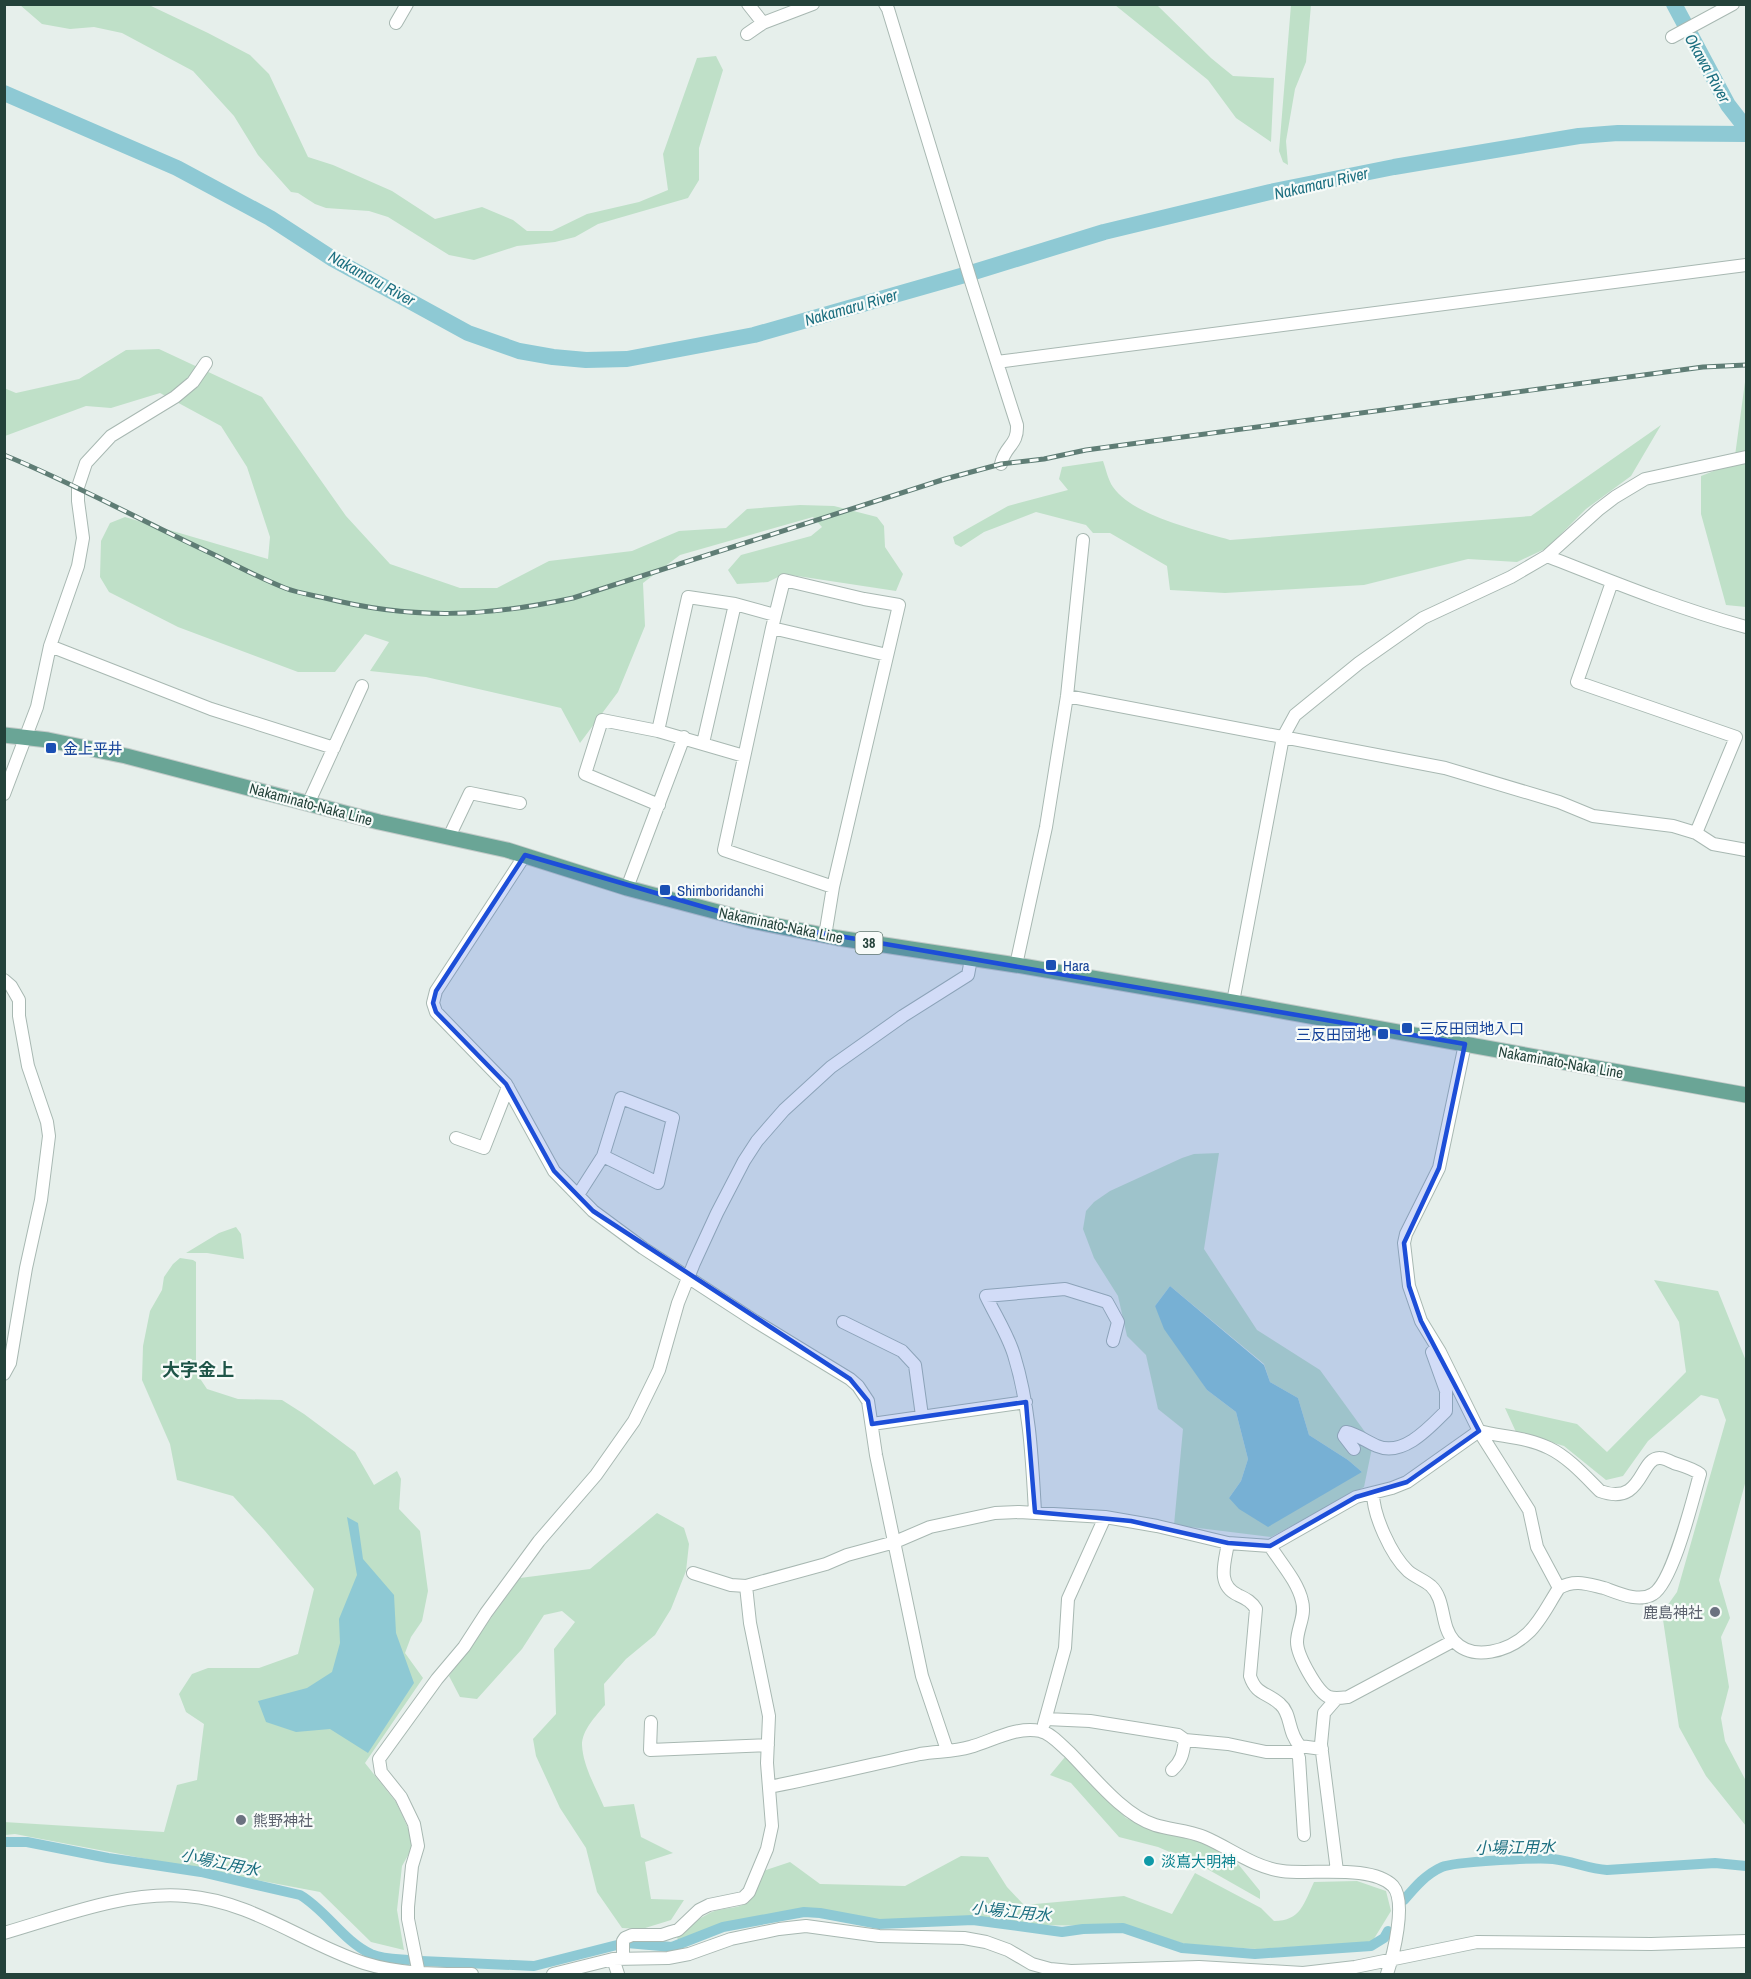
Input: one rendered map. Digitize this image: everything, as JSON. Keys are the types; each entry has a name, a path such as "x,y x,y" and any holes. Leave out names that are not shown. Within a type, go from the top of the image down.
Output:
{"main road":[{"name":"Nakaminato-Naka Line","path":"4,735 126,756 379,822 525,855 627,888 752,921 825,936 1016,965 1233,1002 1746,1095"}],"street":[{"path":"396,23 407,4"},
{"path":"748,4 763,23"},
{"path":"747,34 763,23 813,4"},
{"path":"885,4 1017,425 1018,435 1014,443 1004,452 1001,464"},
{"path":"1672,37 1733,4"},
{"path":"997,362 1746,266"},
{"path":"4,794 37,707 51,646 78,566 83,538 78,487 86,463 111,436 175,397 193,382 206,363"},
{"path":"1233,1002 1283,737 1294,715 1359,663 1423,618 1511,577 1547,556 1598,510 1645,479 1746,457"},
{"path":"1016,965 1046,827 1067,696 1083,540"},
{"path":"1547,556 1612,582 1746,627"},
{"path":"825,936 833,887 899,605 784,580 724,850 833,887"},
{"path":"1612,582 1577,682 1736,737 1696,833"},
{"path":"658,730 688,597 735,604 773,622 887,656"},
{"path":"703,743 735,604"},
{"path":"51,646 211,709 334,748"},
{"path":"308,804 362,686"},
{"path":"1067,696 1445,768 1559,802 1593,816 1658,824 1696,833 1713,844 1746,850"},
{"path":"659,805 585,774 602,720 658,730 744,756"},
{"path":"627,888 684,737"},
{"path":"449,837 470,793 520,803"},
{"path":"525,855 436,992 433,1003 436,1012 508,1087 554,1171 593,1211 643,1248 858,1386 868,1401 876,1455 922,1676 947,1750"},
{"path":"419,1974 408,1913 412,1866 418,1846 414,1824 400,1797 381,1772 379,1759 437,1679 464,1647 538,1541 596,1474 624,1437 659,1370 678,1303 717,1213 744,1161 769,1125 807,1088 852,1052 968,975 972,959"},
{"path":"4,980 11,986 19,1000 19,1016 28,1066 47,1122 49,1136 41,1200 26,1268 10,1363 4,1374"},
{"path":"1465,1044 1439,1168 1406,1234 1404,1243 1409,1286 1421,1321 1432,1338 1479,1431 1529,1510 1537,1547 1559,1588"},
{"path":"456,1138 484,1148 508,1087"},
{"path":"578,1196 603,1156 621,1098 673,1118 658,1184 603,1156"},
{"path":"1035,1512 1030,1422 1026,1402 1014,1353 986,1296 1065,1288 1107,1302 1118,1322 1113,1341"},
{"path":"843,1322 902,1351 915,1365 922,1416"},
{"path":"1354,1449 1344,1436 1346,1432 1376,1446 1392,1449 1416,1437 1446,1411 1446,1391 1431,1350 1432,1338"},
{"path":"872,1424 1026,1402"},
{"path":"693,1573 731,1585 746,1586 895,1542 930,1527 994,1514 1035,1512 1105,1517 1156,1526 1227,1543 1270,1546 1356,1497 1407,1482 1479,1431"},
{"path":"1373,1492 1376,1514 1395,1553 1410,1572 1432,1587 1438,1595 1445,1624 1453,1641 1477,1654 1488,1653 1518,1641 1534,1626 1559,1588 1575,1581 1633,1597 1652,1595 1662,1586 1673,1562 1700,1474 1694,1469 1660,1458 1654,1460 1634,1487 1627,1492 1608,1494 1600,1491 1560,1454 1548,1447 1479,1431"},
{"path":"1105,1517 1068,1599 1065,1648 1044,1725 1049,1734 1130,1812 1155,1825 1203,1837 1266,1868 1304,1873 1337,1871 1388,1882 1398,1894 1395,1948 1387,1974"},
{"path":"1227,1543 1224,1581 1232,1592 1251,1601 1256,1609 1250,1676 1256,1689 1281,1704 1288,1718 1290,1732 1299,1749 1304,1835"},
{"path":"1270,1546 1299,1592 1303,1603 1304,1618 1297,1638 1300,1657 1322,1692 1330,1697 1348,1697 1453,1641"},
{"path":"618,1974 618,1958 622,1941 625,1938 632,1935 678,1930 699,1910 709,1905 743,1898 752,1885 767,1849 772,1826 767,1705 750,1623 746,1586"},
{"path":"1337,1698 1324,1713 1322,1749 1337,1871"},
{"path":"769,1787 900,1758 969,1748 1044,1725 1090,1721 1178,1735 1185,1740 1227,1744 1266,1752 1322,1749"},
{"path":"651,1722 650,1750 768,1746"},
{"path":"1172,1770 1179,1764 1183,1755 1185,1740"},
{"path":"4,1933 122,1900 185,1895 242,1907 362,1962 400,1972 472,1974"},
{"path":"553,1974 592,1969 618,1958 653,1959 679,1956 707,1949 731,1939 806,1926 837,1928 879,1936 964,1938 986,1942 1008,1950 1032,1964 1071,1971 1199,1967 1303,1973 1355,1967 1477,1942 1630,1944 1746,1941"}],"highlighted area":[{"path":"525,855 752,921 1465,1044 1439,1168 1404,1243 1409,1286 1421,1321 1479,1431 1407,1482 1356,1497 1270,1546 1228,1543 1131,1521 1035,1512 1026,1402 872,1424 868,1401 850,1379 593,1211 554,1171 506,1084 436,1012 433,1003 436,991"}],"green space":[{"path":"20,5 149,5 250,55 269,74 308,157 333,165 392,191 435,219 482,207 513,220 527,231 552,231 587,214 639,202 668,190 663,154 697,58 716,56 723,70 699,148 699,180 688,198 598,224 575,237 555,242 517,246 474,260 449,255 388,217 369,211 326,208 298,193 291,192 258,155 234,116 193,71 122,33 94,27 70,29 42,24"},
{"path":"1115,5 1157,5 1211,58 1233,76 1274,78 1271,142 1236,118 1208,80"},
{"path":"1291,5 1311,5 1306,62 1295,89 1286,141 1288,165 1283,162 1279,151"},
{"path":"159,349 262,397 346,516 390,564 460,588 497,588 549,561 632,551 679,531 726,528 747,509 800,505 834,506 877,517 884,526 885,547 903,574 896,591 784,574 768,582 737,584 728,570 741,555 811,536 822,527 813,517 680,555 643,583 645,626 618,692 580,743 561,708 426,677 370,671 389,642 365,634 335,672 298,672 178,627 109,592 100,577 101,541 110,523 125,517 268,559 270,537 247,467 221,426 160,393 111,408 86,406 5,436 4,388 16,393 79,379 126,350"},
{"path":"1745,382 1746,607 1726,605 1701,514 1701,476 1734,463"},
{"path":"1661,425 1631,476 1586,509 1547,548 1517,562 1468,559 1364,585 1225,593 1170,590 1167,566 1110,533 1093,533 1086,525 1036,512 984,532 961,547 955,544 953,537 1008,506 1068,490 1059,479 1062,467 1103,461 1113,487 1135,506 1167,521 1230,540 1531,516"},
{"path":"1219,1153 1204,1249 1257,1330 1320,1370 1373,1443 1364,1487 1271,1537 1174,1525 1183,1429 1158,1409 1146,1355 1127,1336 1118,1296 1094,1258 1083,1229 1086,1211 1110,1191 1194,1154","holes":["1170,1286 1264,1364 1270,1382 1298,1398 1309,1435 1348,1460 1362,1472 1229,1498 1241,1481 1248,1459 1236,1412 1207,1390 1155,1306"]},
{"path":"236,1227 241,1234 244,1259 207,1253 186,1253 219,1233"},
{"path":"180,1258 196,1262 196,1363 197,1374 207,1389 238,1399 282,1400 355,1452 374,1485 397,1471 401,1479 399,1509 420,1531 428,1591 422,1621 411,1637 405,1653 423,1678 365,1763 396,1802 415,1843 402,1866 397,1910 404,1950 371,1942 320,1892 15,1834 5,1835 4,1822 164,1832 177,1785 197,1780 204,1724 186,1712 179,1694 192,1674 208,1668 259,1668 298,1654 314,1589 233,1496 177,1480 170,1444 142,1380 143,1346 150,1311 162,1290 164,1277"},
{"path":"1654,1280 1718,1291 1746,1361 1746,1480 1719,1580 1730,1618 1721,1637 1729,1687 1721,1718 1725,1741 1746,1781 1746,1826 1706,1776 1679,1727 1662,1613 1677,1592 1726,1420 1718,1399 1701,1395 1648,1441 1623,1476 1606,1480 1564,1446 1516,1432 1505,1408 1577,1424 1607,1452 1686,1372 1679,1322"},
{"path":"657,1513 684,1528 689,1544 686,1571 671,1609 655,1635 626,1659 604,1684 605,1705 587,1729 582,1745 587,1769 604,1807 634,1804 641,1837 673,1853 645,1862 651,1899 684,1900 671,1920 642,1929 622,1928 597,1892 586,1848 560,1808 536,1756 533,1739 556,1714 554,1649 575,1622 562,1611 544,1615 522,1649 477,1699 460,1697 449,1676 520,1578 590,1569"},
{"path":"1065,1757 1126,1818 1154,1830 1200,1842 1234,1859 1260,1891 1260,1899 1202,1866 1158,1847 1119,1837 1071,1783 1050,1775"},
{"path":"961,1856 988,1857 1007,1887 1024,1905 1124,1896 1172,1914 1195,1873 1261,1908 1274,1921 1290,1918 1296,1914 1304,1904 1314,1882 1357,1881 1386,1891 1391,1911 1372,1942 1257,1949 1185,1944 1126,1926 1025,1925 972,1918 880,1922 820,1910 802,1910 717,1926 679,1943 677,1937 708,1914 747,1902 754,1894 763,1871 790,1862 820,1884 905,1886"}],"water":[{"path":"1170,1286 1264,1365 1270,1382 1298,1398 1309,1435 1348,1460 1362,1472 1268,1527 1239,1509 1229,1498 1241,1481 1248,1459 1236,1412 1207,1390 1164,1329 1155,1306"},
{"path":"347,1517 358,1523 363,1559 394,1595 396,1633 414,1683 368,1753 330,1729 296,1732 266,1722 258,1701 307,1688 332,1672 340,1643 339,1619 357,1575"}],"waterway":[{"name":"Okawa River","path":"1674,4 1728,105 1746,128"},
{"name":"Nakamaru River","path":"4,93 177,168 270,218 333,259 468,333 519,351 586,360 627,359 754,335 961,276 1104,232 1270,192 1394,167 1579,136 1618,133 1746,134"},
{"name":"小場江用水","path":"4,1842 27,1842 108,1858 201,1872 300,1895 361,1948 380,1957 408,1960"},
{"name":"小場江用水","path":"1404,1900 1431,1873 1442,1867 1462,1863 1545,1859 1607,1870 1715,1863 1746,1866"},
{"name":"小場江用水","path":"627,1943 672,1947 723,1927 804,1912 879,1924 973,1920 1062,1932 1123,1928 1182,1948 1255,1954 1371,1946 1384,1938 1388,1931"},
{"name":"小場江用水","path":"421,1961 534,1966 617,1945"}],"railway":[{"path":"4,455 290,590 388,610 419,613 479,612 573,598 945,479 1001,464 1044,459 1086,450 1703,367 1746,365"}],"place":[{"name":"金上平井","path":"51,748"},
{"name":"Shimboridanchi","path":"665,890"},
{"name":"Hara","path":"1051,965"},
{"name":"三反田団地入口","path":"1407,1028"},
{"name":"三反田団地","path":"1383,1034"},
{"name":"鹿島神社","path":"1715,1612"},
{"name":"熊野神社","path":"241,1820"},
{"name":"淡嶌大明神","path":"1149,1861"}],"district":[{"name":"大字金上","path":"198,1369"}]}
